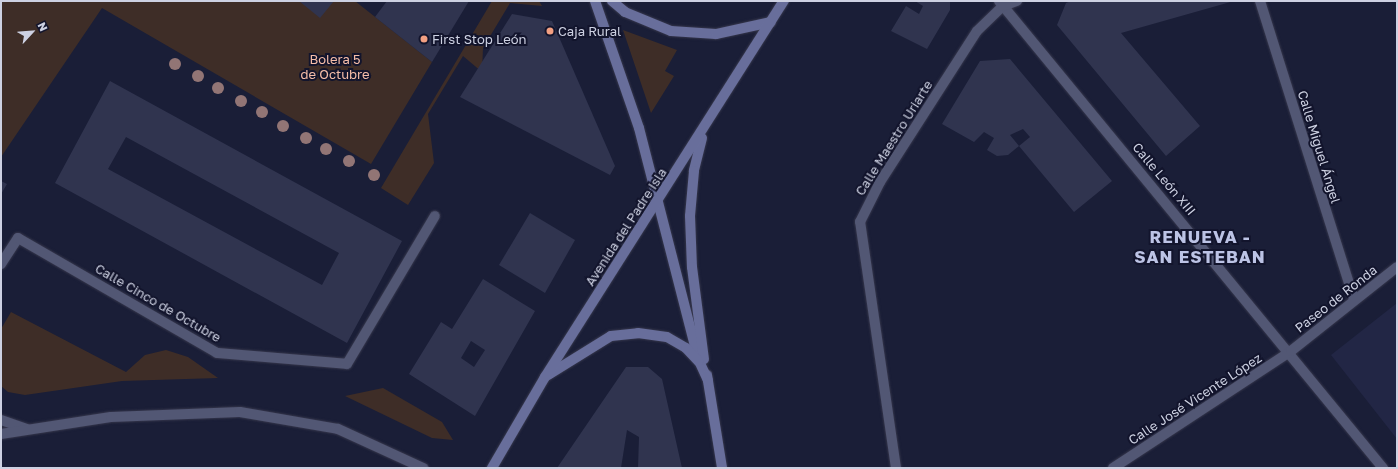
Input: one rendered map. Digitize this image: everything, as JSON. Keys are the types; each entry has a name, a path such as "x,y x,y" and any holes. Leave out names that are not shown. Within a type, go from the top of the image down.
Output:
{"main road":[{"path":"596,1 639,128 699,361 708,380"},
{"path":"612,1 625,12 671,31 716,34 771,22"},
{"name":"Avenida del Padre Isla","path":"492,468 545,377 658,202 784,1"},
{"path":"710,120 694,170 690,216 692,267 722,468"},
{"path":"545,377 611,336 638,333 667,337 686,348 699,361"}],"street":[{"path":"1001,3 1017,1"},
{"name":"Calle Miguel Ángel","path":"1260,1 1354,300"},
{"name":"Calle León XIII","path":"1001,3 1291,351 1384,468"},
{"name":"Calle Maestro Uriarte","path":"896,468 860,222 880,182 977,31 1001,3"},
{"name":"Calle Cinco de Octubre","path":"1,264 18,238 217,353 347,364 434,216"},
{"name":"Paseo de Ronda","path":"1291,351 1397,267"},
{"name":"Calle José Vicente López","path":"1113,468 1291,351"},
{"path":"1,434 111,416 240,412 338,429 423,468"},
{"path":"1,420 29,430"}],"shaded area":[{"path":"1397,303 1397,439 1331,355"}],"green space":[{"name":"Bolera 5 de Octubre","path":"1,1 355,1 432,62 371,164 102,8 1,157"},
{"path":"492,1 539,1 542,6 510,3 483,48 482,72 463,56 428,114 434,163 408,205 381,188"},
{"path":"623,30 677,50 665,71 674,76 651,113"},
{"path":"11,312 126,372 145,355 166,350 188,357 218,378 122,381 25,395 8,392 1,386 1,329"},
{"path":"383,388 442,422 453,440 432,438 345,396"}],"building":[{"path":"299,1 334,1 320,18"},
{"name":"First Stop León","path":"387,1 469,1 432,62 375,17"},
{"path":"915,1 950,1 950,10 927,49 891,31 906,6 919,14 923,6"},
{"path":"1071,1 1234,1 1121,33 1200,126 1166,156 1057,25 1066,3"},
{"path":"512,14 552,21 615,166 610,175 460,97"},
{"path":"1010,59 1112,181 1074,212 1019,146 1008,155 997,156 987,150 994,138 984,132 974,142 942,124 980,61","holes":["1023,129 1030,137 1019,146 1010,135"]},
{"path":"110,81 402,241 347,343 55,183","holes":["126,137 339,253 322,285 108,169"]},
{"path":"1,181 7,184 1,194"},
{"path":"530,213 575,240 545,293 499,265"},
{"path":"483,279 535,311 475,416 409,374 441,322 452,329","holes":["471,341 485,350 474,367 461,358"]},
{"path":"626,367 648,367 662,379 682,468 638,468 639,437 627,430 621,468 557,468"}],"place":[{"name":"Caja Rural","path":"550,31"},
{"name":"First Stop León","path":"424,39"}],"district":[{"name":"RENUEVA - SAN ESTEBAN","path":"1200,247"}]}
